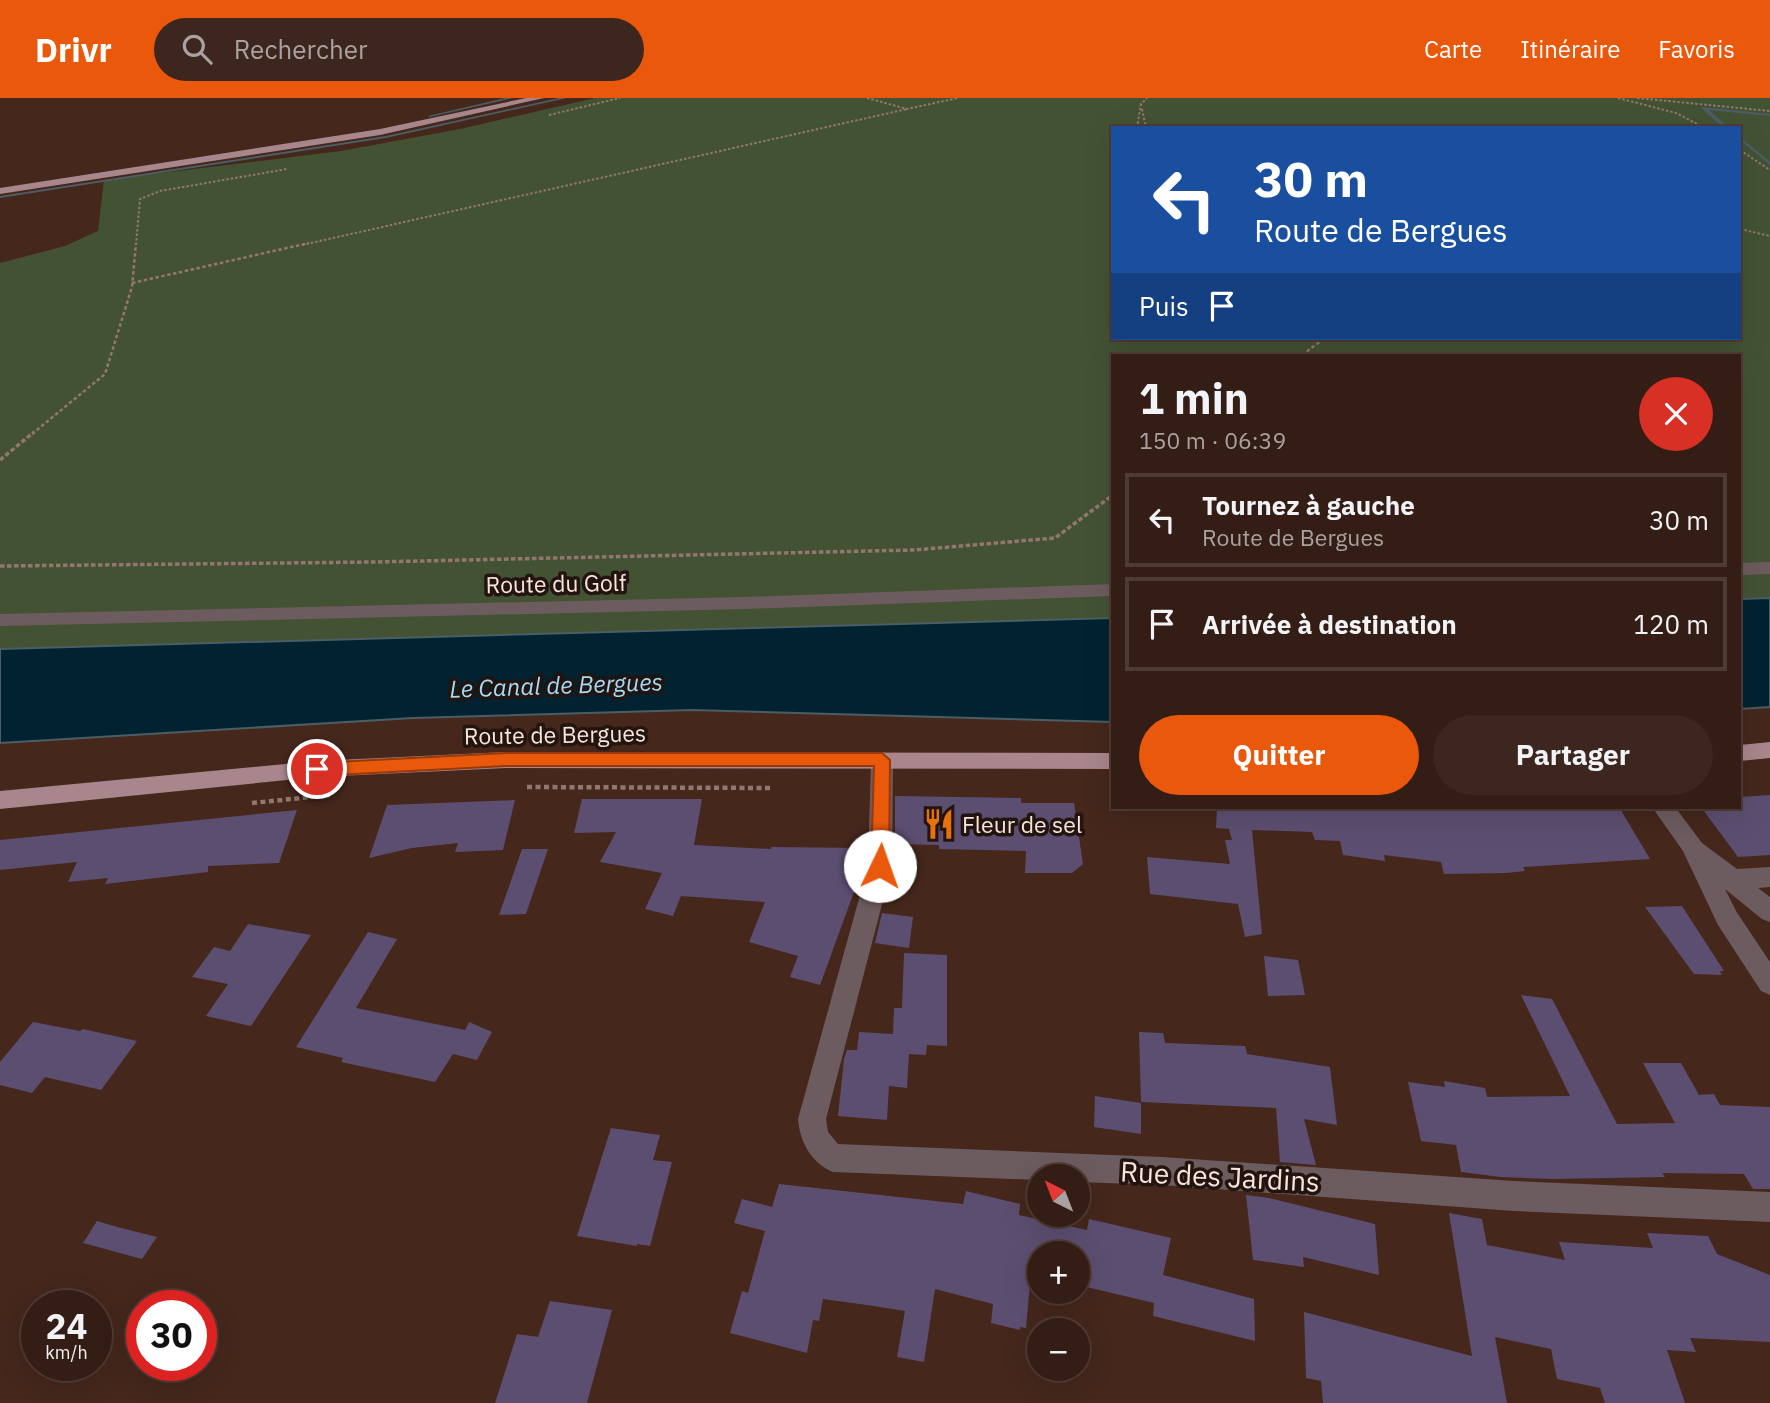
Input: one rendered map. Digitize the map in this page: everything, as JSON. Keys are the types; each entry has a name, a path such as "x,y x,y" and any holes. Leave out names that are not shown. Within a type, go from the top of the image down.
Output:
{"main road":[{"path":"0,189 394,130 539,98"},
{"path":"1741,752 1770,750"},
{"name":"Route de Bergues","path":"0,800 235,776 433,763 627,758 1111,761"}],"street":[{"path":"1741,569 1770,568"},
{"name":"Route du Golf","path":"0,621 745,603 1111,590"},
{"name":"Rue des Jardins","path":"882,760 882,849 873,898 812,1119 817,1140 825,1153 841,1160 1188,1172 1514,1196 1770,1208"},
{"path":"1665,809 1721,881 1770,912"},
{"path":"1721,881 1770,877"},
{"path":"1721,881 1727,918 1770,983"}],"path":[{"path":"539,117 620,98"},
{"path":"867,98 907,109"},
{"path":"132,283 958,98"},
{"path":"1137,126 1141,104 1147,98"},
{"path":"1618,98 1676,113 1701,126"},
{"path":"1637,98 1770,111"},
{"path":"1141,104 1146,126"},
{"path":"1741,151 1770,170"},
{"path":"0,460 106,373 132,283 140,199 160,191 295,167"},
{"path":"1741,229 1770,236"},
{"path":"1303,354 1322,340"},
{"path":"0,566 914,550 1055,538 1111,496"},
{"path":"522,787 778,787"},
{"path":"248,803 337,794"}],"green space":[{"path":"595,98 1770,98 1770,598 1741,599 1741,354 1111,354 1111,618 0,649 0,263 65,246 98,231 104,180 341,151 460,129"}],"water":[{"path":"1770,598 1770,707 1741,709 1741,599"},
{"name":"Le Canal de Bergues","path":"1111,618 1111,722 692,710 413,718 0,743 0,649"}],"building":[{"path":"1770,795 1770,855 1738,857 1702,809 1741,809 1741,797"},
{"path":"895,796 1021,798 1021,803 1074,803 1083,864 1072,873 1025,873 1026,851 939,849 939,845 895,844"},
{"path":"582,799 702,799 694,845 771,849 866,848 865,862 820,985 790,977 798,956 749,942 765,902 681,896 673,916 645,909 662,873 600,862 616,832 574,833"},
{"path":"515,800 503,850 455,852 458,843 412,848 369,858 387,805"},
{"path":"1217,809 1620,809 1650,859 1523,867 1525,871 1506,873 1444,874 1441,862 1384,855 1385,861 1343,855 1340,841 1315,840 1312,832 1252,830 1262,934 1245,937 1238,904 1150,894 1147,857 1230,864 1225,840 1232,840 1229,829 1216,828"},
{"path":"297,810 279,863 208,866 208,872 105,884 108,878 68,882 77,862 0,870 0,840"},
{"path":"522,849 548,849 526,914 499,915"},
{"path":"1682,906 1724,971 1720,971 1722,975 1694,974 1645,907"},
{"path":"882,913 913,917 909,948 875,943"},
{"path":"248,924 311,935 251,1026 206,1016 228,984 192,977 214,947 230,951"},
{"path":"368,932 397,939 356,1008 465,1030 469,1022 492,1032 477,1060 453,1054 435,1082 341,1062 343,1058 296,1047"},
{"path":"904,953 947,955 947,1046 927,1045 926,1055 909,1054 907,1088 889,1086 887,1120 838,1116 844,1059 847,1050 857,1050 859,1032 893,1034 894,1008 902,1008"},
{"path":"1264,956 1298,960 1305,995 1268,996"},
{"path":"1521,995 1552,999 1617,1124 1675,1123 1643,1063 1681,1063 1699,1095 1714,1094 1720,1105 1770,1107 1770,1189 1753,1189 1744,1174 1662,1173 1665,1177 1553,1179 1461,1172 1456,1145 1421,1141 1408,1082 1445,1087 1444,1081 1485,1088 1487,1097 1570,1096"},
{"path":"33,1022 137,1041 101,1090 45,1077 32,1093 0,1085 0,1062"},
{"path":"1139,1032 1163,1033 1165,1043 1245,1046 1247,1054 1330,1067 1337,1125 1304,1119 1316,1165 1280,1162 1276,1108 1141,1102"},
{"path":"1095,1096 1141,1103 1141,1134 1094,1127"},
{"path":"611,1128 660,1135 653,1160 672,1162 650,1246 577,1236"},
{"path":"779,1184 963,1204 966,1191 1020,1204 1019,1215 1027,1217 1027,1227 1073,1227 1087,1230 1090,1219 1171,1238 1163,1275 1254,1299 1255,1341 1153,1316 1154,1303 1090,1288 1090,1241 1027,1241 1028,1304 1026,1328 1020,1327 1020,1330 991,1323 993,1304 935,1289 924,1362 897,1357 905,1311 867,1305 823,1299 819,1321 813,1320 807,1353 730,1333 742,1291 748,1293 765,1231 734,1223 742,1199 772,1207"},
{"path":"1246,1195 1269,1198 1375,1224 1379,1275 1303,1257 1304,1267 1253,1260"},
{"path":"1449,1213 1482,1219 1487,1245 1565,1260 1559,1242 1653,1248 1647,1233 1708,1236 1717,1254 1770,1275 1770,1342 1690,1338 1696,1352 1667,1350 1685,1403 1605,1403 1600,1388 1557,1379 1551,1349 1495,1337 1507,1403 1323,1403 1321,1381 1306,1378 1304,1312 1472,1356"},
{"path":"97,1221 157,1237 142,1259 83,1243"},
{"path":"550,1301 612,1310 587,1403 495,1403 517,1334 538,1337"}],"waterway":[{"path":"430,116 511,98"},
{"path":"0,197 386,137 565,98"},
{"path":"1725,126 1704,108 1770,115"},
{"path":"1741,139 1770,164"}],"place":[{"name":"Fleur de sel","path":"939,824"}],"route":[{"path":"317,769 506,760 627,758 882,760 880,866"}]}
